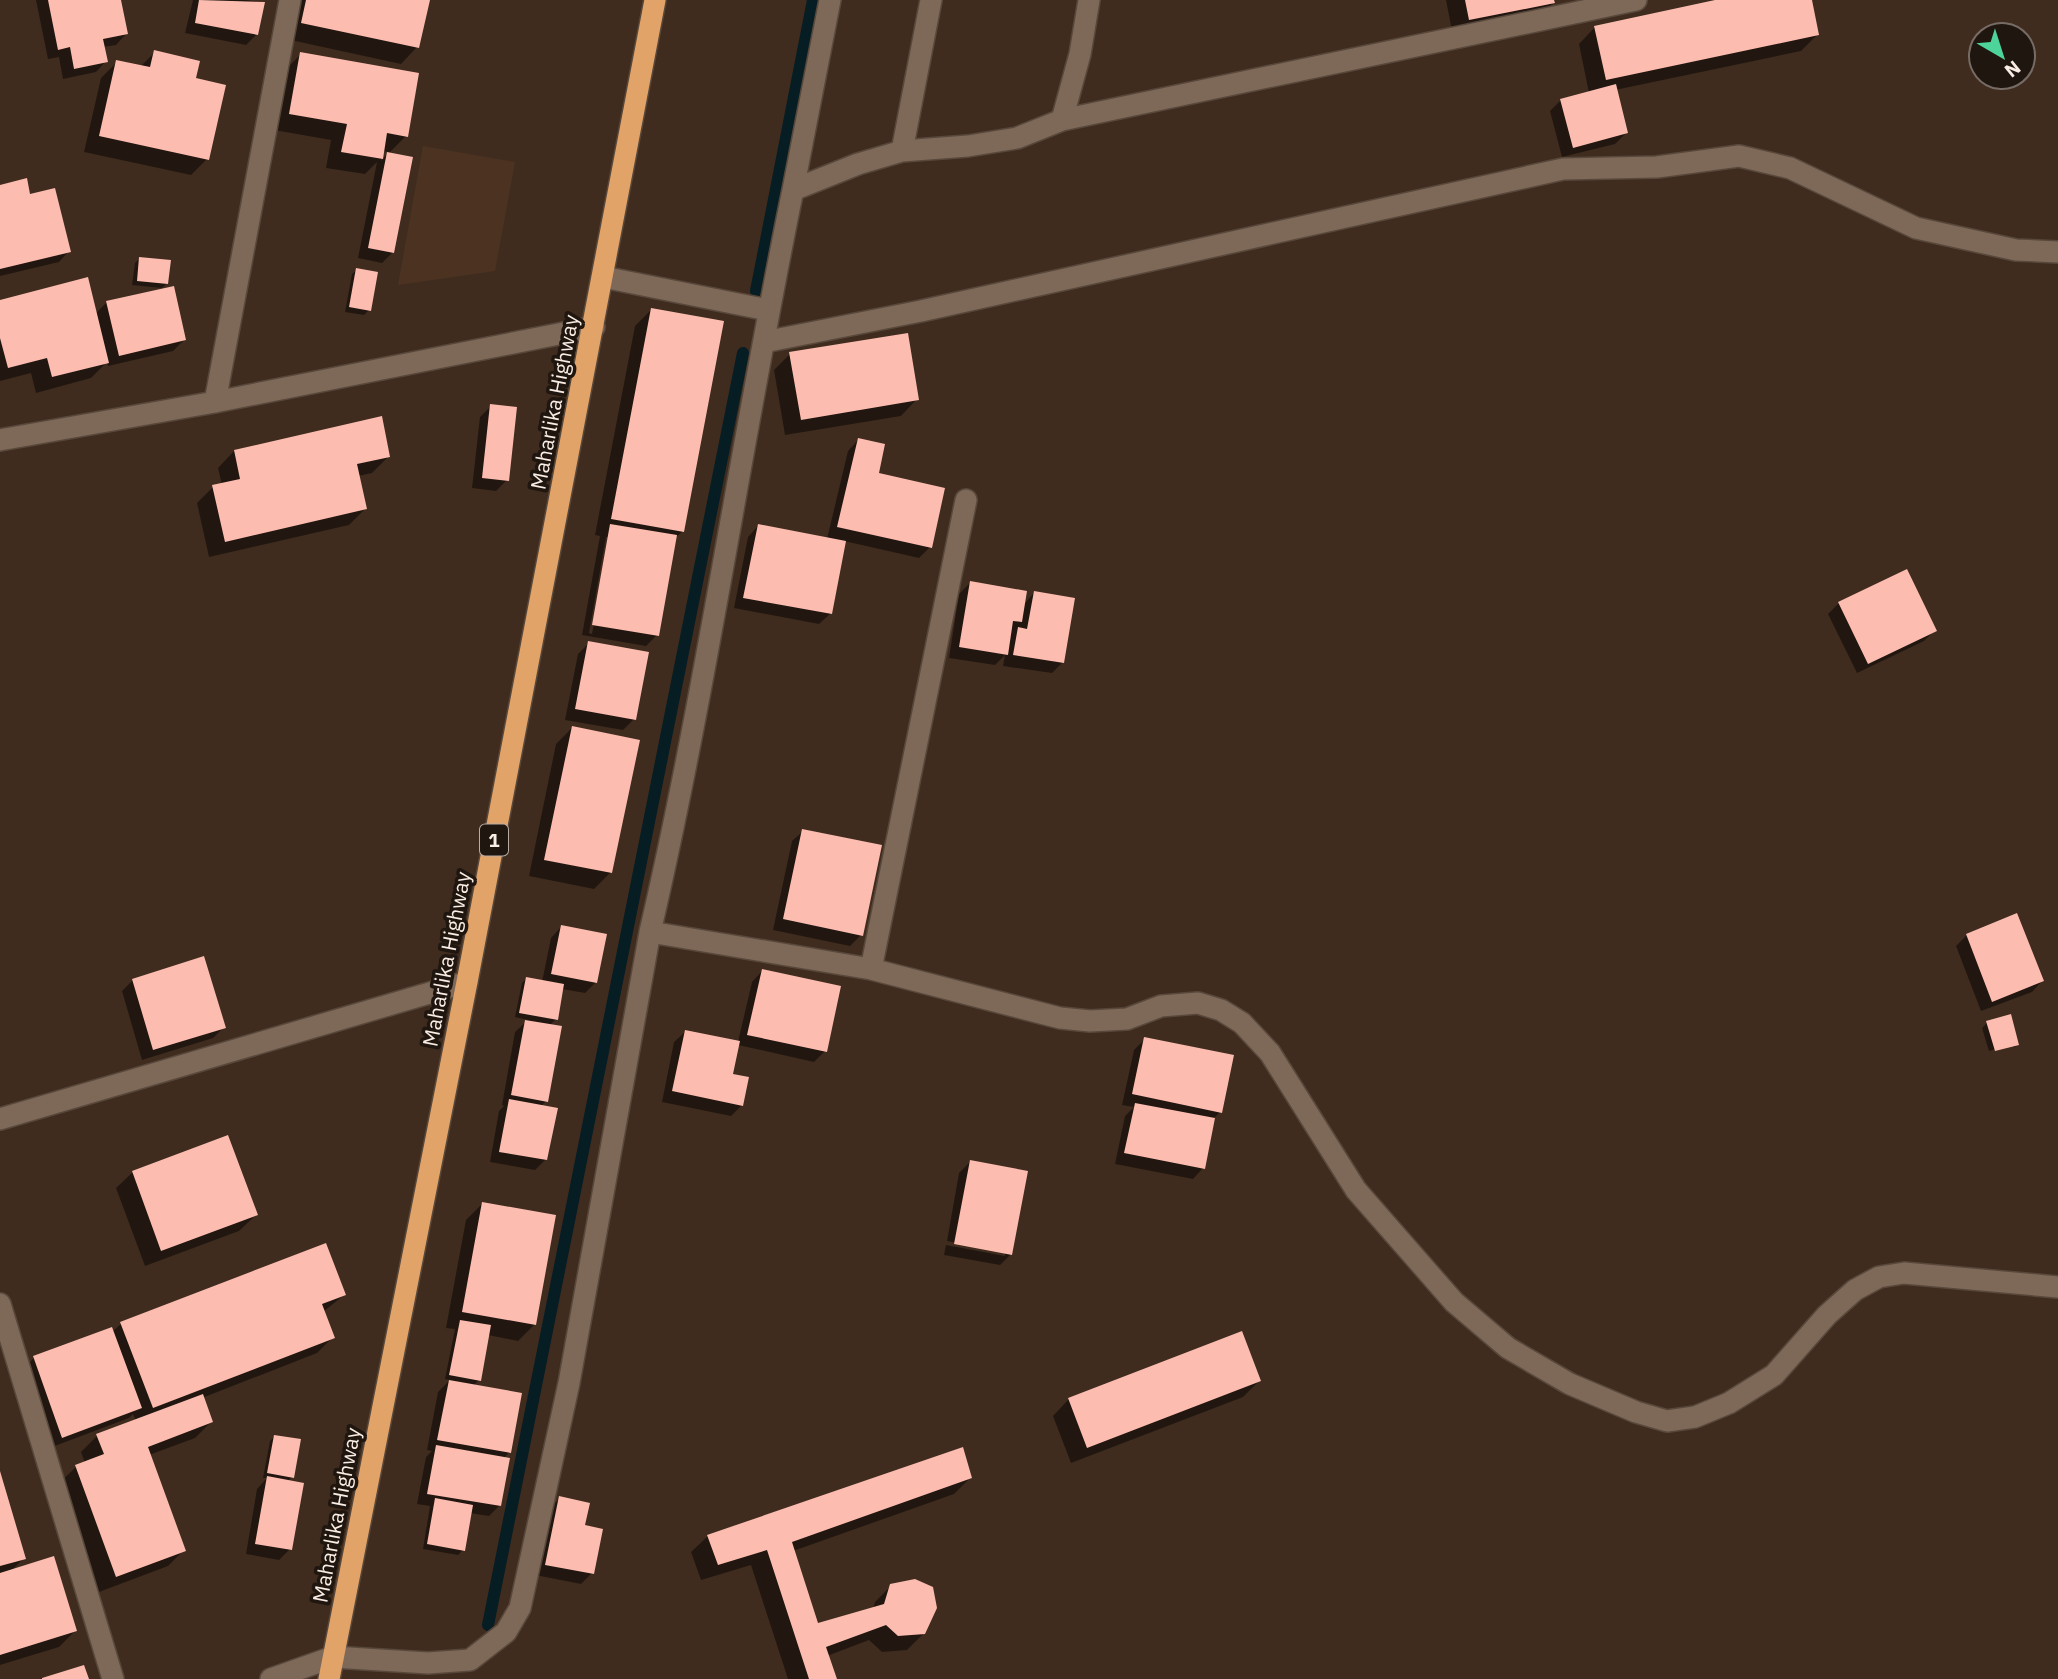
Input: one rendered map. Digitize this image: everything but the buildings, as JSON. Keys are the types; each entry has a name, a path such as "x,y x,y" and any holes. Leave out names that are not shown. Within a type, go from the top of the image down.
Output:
{"highway":[{"name":"Maharlika Highway","path":"329,1679 467,982 655,0"}],"street":[{"path":"215,401 290,0"},
{"path":"271,1679 332,1657 428,1663 470,1660 506,1632 520,1608 569,1383 650,932 701,685 768,310 830,0"},
{"path":"902,151 931,0"},
{"path":"1062,120 1080,54 1089,0"},
{"path":"793,190 858,164 902,151 968,146 1017,138 1062,120 1636,0"},
{"path":"764,342 921,311 1563,169 1657,167 1739,156 1790,168 1916,228 2016,250 2058,252"},
{"path":"603,277 768,310"},
{"path":"0,440 594,327"},
{"path":"871,969 966,500"},
{"path":"650,932 871,969 1060,1018 1090,1021 1127,1018 1161,1006 1198,1003 1221,1010 1242,1023 1270,1052 1356,1190 1454,1302 1508,1348 1570,1384 1636,1412 1667,1421 1695,1416 1729,1402 1774,1375 1827,1315 1855,1290 1879,1277 1904,1273 2058,1287"},
{"path":"0,1119 467,982"},
{"path":"0,1304 113,1679"}],"shaded area":[{"path":"423,146 515,162 495,271 398,285"}],"waterway":[{"path":"756,291 813,0"},
{"path":"488,1625 743,353"}]}
